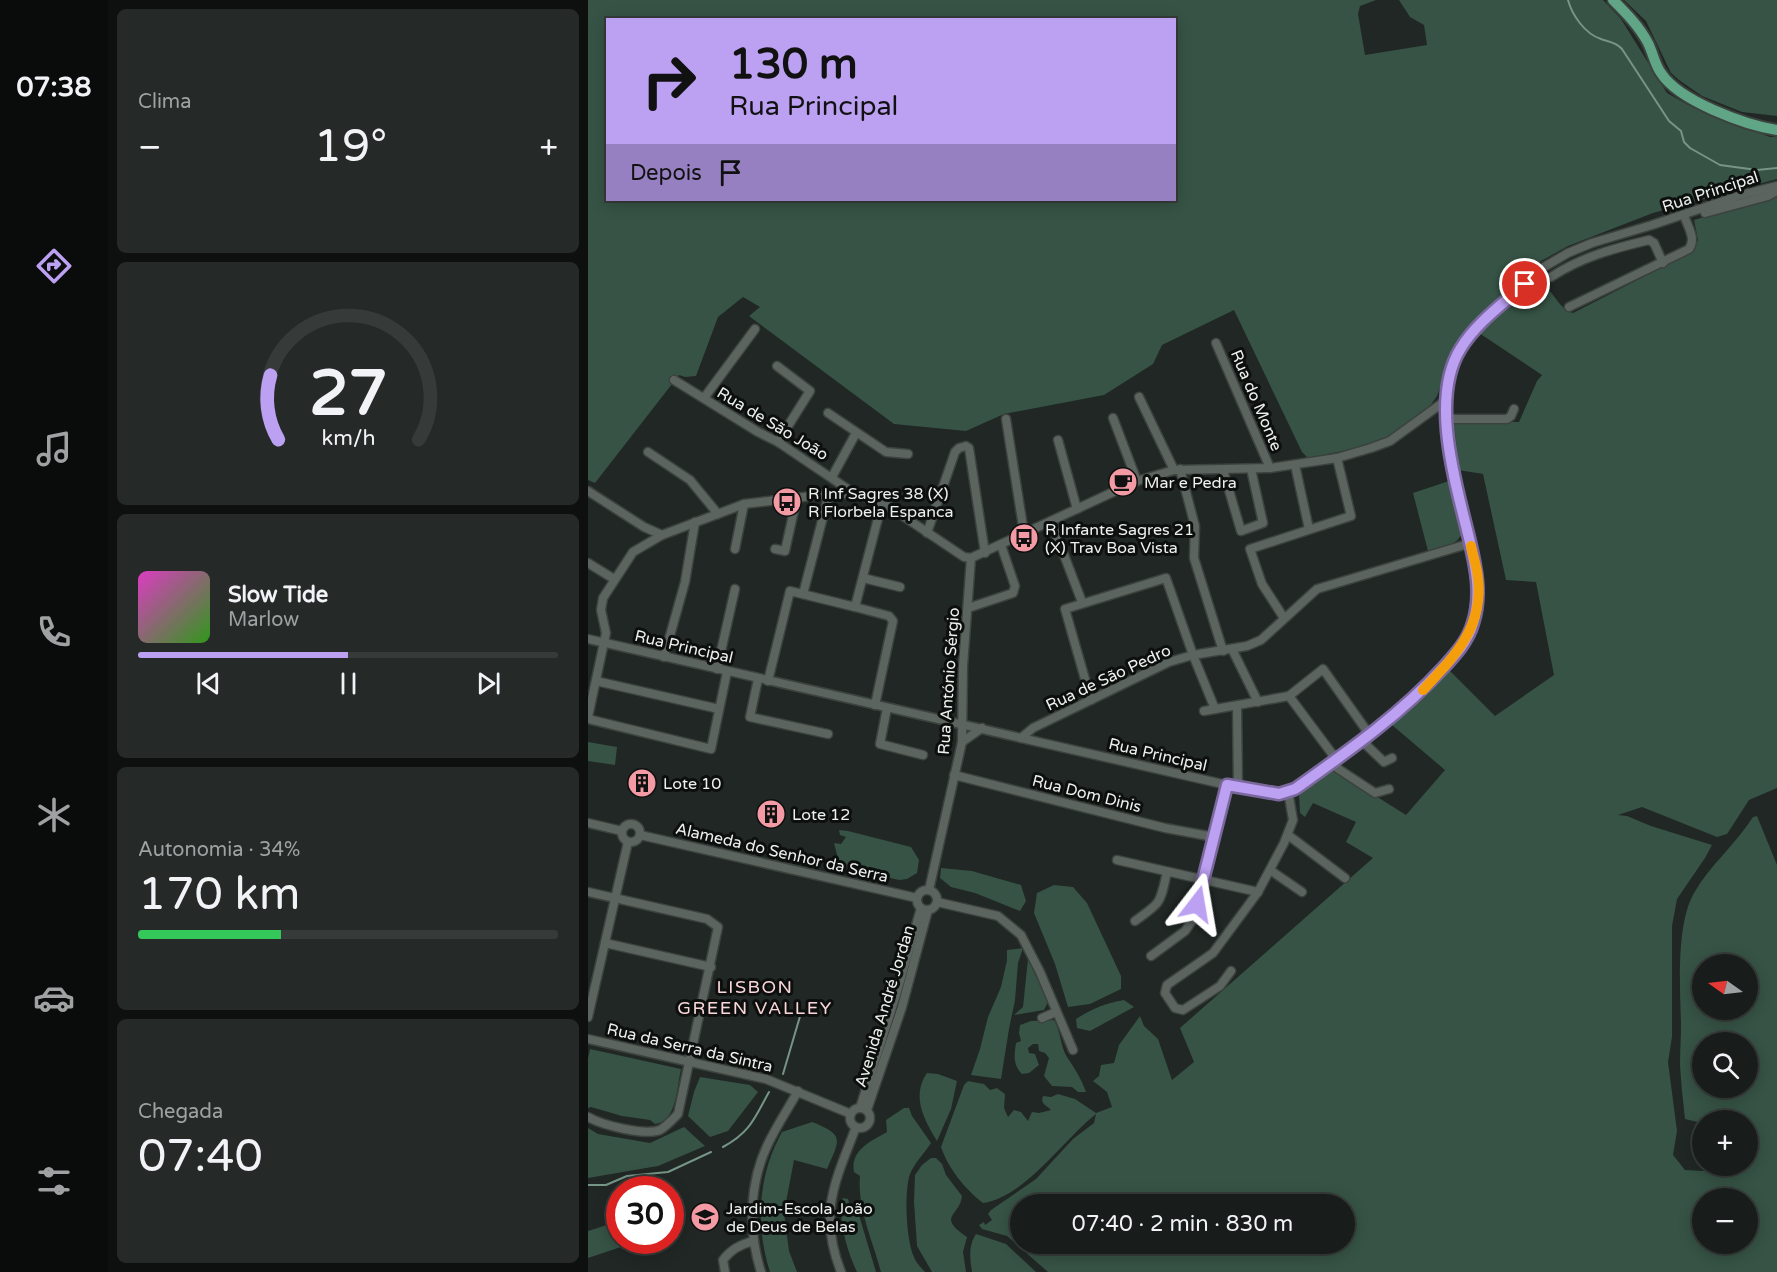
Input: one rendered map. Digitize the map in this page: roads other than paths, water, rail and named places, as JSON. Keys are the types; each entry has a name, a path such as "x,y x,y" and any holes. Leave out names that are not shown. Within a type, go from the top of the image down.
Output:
{"main road":[{"path":"1612,0 1638,26 1661,73 1674,88 1703,105 1752,124 1777,130"}],"street":[{"name":"Rua Principal","path":"588,639 1227,785 1279,794 1295,789 1416,698 1463,645 1473,624 1478,579 1456,481 1445,401 1449,373 1461,346 1478,327 1544,267 1568,253 1592,243 1741,195 1777,186"},
{"name":"Rua Principal","path":"1652,225 1768,196 1777,191"},
{"path":"1569,307 1689,249 1693,244 1692,236 1685,218"},
{"path":"1551,276 1576,262 1614,248 1649,240 1654,243 1663,262"},
{"path":"704,398 755,329"},
{"name":"Rua do Monte","path":"1216,343 1270,468"},
{"path":"777,366 810,391 778,442"},
{"name":"Rua de São João","path":"674,380 778,442 855,494"},
{"path":"1139,397 1177,470 1195,526 1194,558 1228,650 1258,702"},
{"path":"727,672 711,749 588,718 606,633 601,610 603,598 633,552 662,535 744,504 829,494 855,494 882,503 964,557 971,558 1137,481 1177,470 1270,468 1336,458 1390,441 1445,401"},
{"path":"1446,419 1507,419 1514,409"},
{"path":"828,412 886,452 908,454"},
{"path":"1113,418 1137,481"},
{"path":"1006,419 1024,533"},
{"path":"832,477 856,433"},
{"path":"1058,440 1077,509"},
{"path":"927,533 955,452 966,446 969,448 985,553"},
{"path":"648,452 690,480 718,514"},
{"path":"1284,618 1262,584 1250,549 1351,516 1336,458"},
{"path":"1295,465 1309,529"},
{"path":"1223,470 1240,531 1263,523 1251,469"},
{"path":"588,491 644,527 662,535"},
{"path":"803,594 829,494"},
{"path":"775,549 785,551 797,497"},
{"path":"855,607 882,503"},
{"path":"735,549 744,504"},
{"path":"1051,521 1082,602"},
{"path":"664,657 685,582 695,522"},
{"path":"643,545 644,527"},
{"name":"Rua de São Pedro","path":"1021,738 1033,728 1169,662 1228,650 1261,640 1317,589 1470,543"},
{"path":"968,608 1013,593 1015,586 1001,545"},
{"name":"Rua António Sérgio","path":"929,890 962,742 963,666 971,558"},
{"path":"588,563 614,579"},
{"path":"863,578 900,587"},
{"path":"1091,700 1065,609 1166,578 1192,656 1215,709"},
{"path":"717,669 735,589"},
{"path":"768,681 789,591 803,594 889,616 893,621 875,705"},
{"path":"1204,711 1289,696 1323,669 1369,734"},
{"path":"758,679 750,717 828,734"},
{"path":"596,681 719,709"},
{"path":"1289,696 1335,760 1337,768 1375,793 1389,789"},
{"path":"1237,706 1238,787"},
{"path":"887,708 880,744 923,755"},
{"path":"962,742 982,728"},
{"path":"1361,740 1384,762 1392,758"},
{"name":"Rua Dom Dinis","path":"954,775 1165,828 1214,837"},
{"path":"1151,956 1185,930 1194,918 1227,785"},
{"path":"1231,971 1220,986 1183,1010 1174,1008 1165,993 1167,985 1213,953 1258,892 1288,835 1293,820 1288,791"},
{"path":"588,823 622,831"},
{"path":"633,823 639,828 640,835 636,841 628,842 623,838 622,831 626,825 633,823"},
{"name":"Alameda do Senhor da Serra","path":"640,835 917,898"},
{"path":"1288,835 1345,878"},
{"path":"588,1017 628,842"},
{"path":"1117,860 1258,892"},
{"path":"1270,870 1302,892"},
{"path":"1135,921 1156,906 1161,898 1167,872"},
{"path":"929,890 936,894 937,902 935,906 924,909 917,898 921,892 929,890"},
{"path":"588,892 713,921 718,927 678,1113 658,1130 640,1131 612,1126 588,1117"},
{"path":"937,902 998,916 1021,935 1029,947 1073,1050"},
{"name":"Avenida André Jordan","path":"863,1109 924,909"},
{"path":"605,943 711,967"},
{"path":"1042,1018 1056,1012"},
{"name":"Rua da Serra da Sintra","path":"588,1039 766,1079 851,1114"},
{"path":"761,1272 753,1241 754,1193 759,1168 771,1137 798,1091"},
{"path":"863,1109 870,1117 867,1125 856,1127 851,1121 851,1114 863,1109"},
{"path":"841,1272 830,1235 829,1207 837,1176 856,1127"},
{"path":"725,1272 723,1260 729,1252 742,1244 753,1241"}],"waterway":[{"path":"1568,0 1576,18 1590,33 1622,49 1669,121 1681,131 1684,142 1690,148 1720,165 1757,170 1777,168"},
{"path":"783,1074 801,1013"},
{"path":"723,1147 746,1130 769,1092"},
{"path":"588,1185 606,1185 627,1176 668,1172 711,1152"}],"place":[{"name":"Mar e Pedra","path":"1123,482"},
{"name":"R Inf Sagres 38 (X) R Florbela Espanca","path":"787,502"},
{"name":"R Infante Sagres 21 (X) Trav Boa Vista","path":"1024,538"},
{"name":"Lote 10","path":"642,783"},
{"name":"Lote 12","path":"771,814"},
{"name":"Jardim-Escola João de Deus de Belas","path":"705,1217"}],"district":[{"name":"LISBON GREEN VALLEY","path":"755,997"}]}
